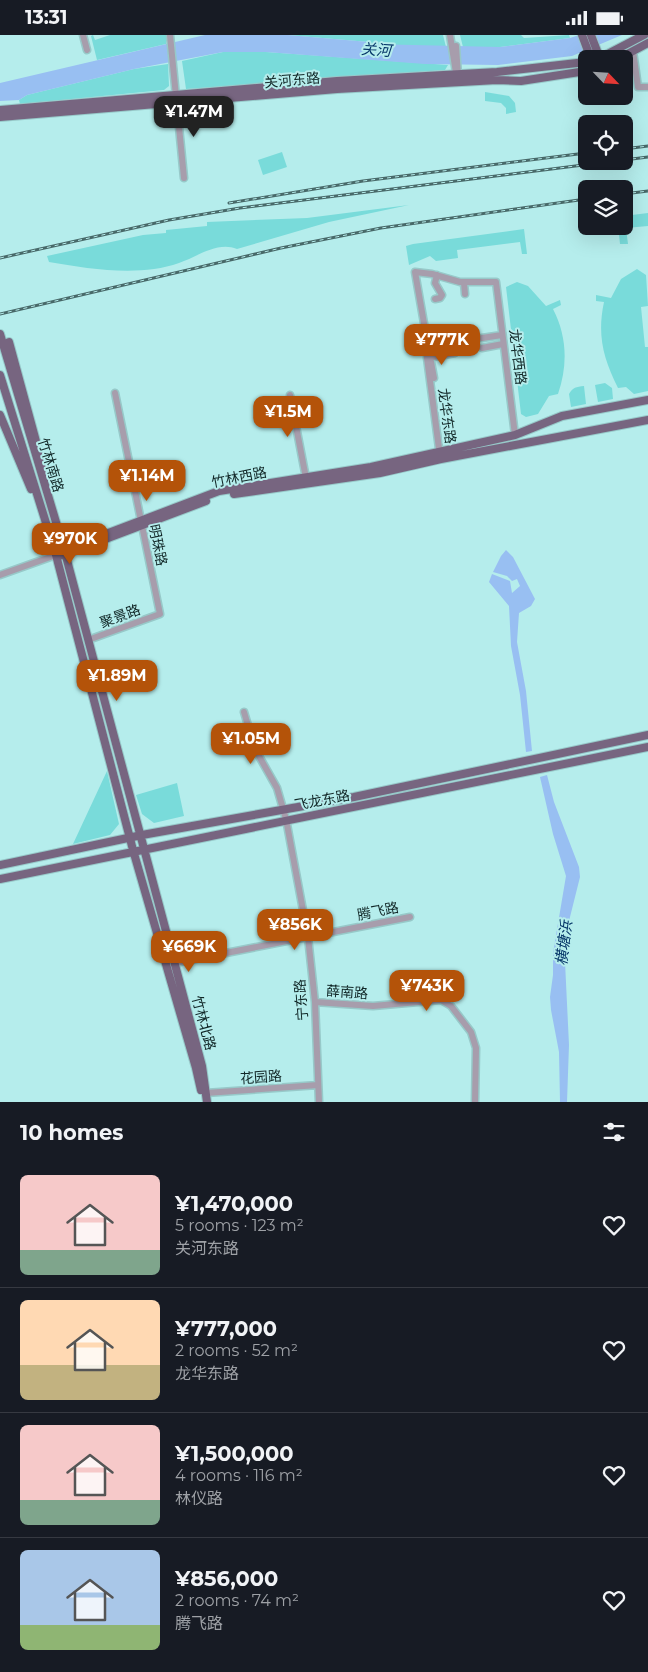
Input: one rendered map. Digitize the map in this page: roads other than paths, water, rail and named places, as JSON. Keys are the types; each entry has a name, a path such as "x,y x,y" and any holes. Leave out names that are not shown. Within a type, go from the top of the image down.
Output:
{"main road":[{"path":"582,35 590,50"},
{"path":"591,35 592,50"},
{"path":"616,50 644,35"},
{"path":"633,51 648,43"},
{"name":"关河东路","path":"0,117 177,98 578,63"},
{"name":"关河东路","path":"457,73 522,81 578,72"},
{"name":"关河东路","path":"0,110 177,98"},
{"name":"竹林南路","path":"0,334 65,552 142,835"},
{"path":"9,342 44,467 48,497"},
{"name":"竹林南路","path":"0,375 56,555 130,837"},
{"name":"竹林西路","path":"65,552 87,540 221,496 380,473 515,435 562,416 648,400"},
{"path":"0,415 24,476 40,505"},
{"name":"竹林西路","path":"56,555 80,549 220,491 648,420"},
{"path":"57,526 68,538 87,540"},
{"path":"70,575 72,559 80,549"},
{"name":"飞龙东路","path":"0,865 130,837 354,797 648,735"},
{"name":"飞龙东路","path":"0,879 133,850 470,785 648,747"},
{"name":"竹林北路","path":"142,835 202,1067 207,1102"},
{"name":"竹林北路","path":"130,837 196,1068 202,1102"}],"street":[{"path":"82,35 86,50"},
{"path":"171,36 186,178"},
{"path":"453,38 457,73"},
{"path":"633,51 638,87 640,89 648,87"},
{"name":"龙华东路","path":"436,275 415,272 428,347 442,455"},
{"path":"435,299 440,298 442,295 435,283 436,275 464,283 465,294"},
{"name":"龙华西路","path":"464,283 496,282 515,435"},
{"path":"482,338 502,335"},
{"path":"428,347 452,343"},
{"path":"482,348 503,344"},
{"path":"429,358 455,353"},
{"name":"明珠路","path":"115,393 160,614"},
{"path":"290,395 306,477"},
{"path":"0,575 56,555"},
{"name":"聚景路","path":"88,640 160,614"},
{"name":"宁东路","path":"244,712 255,749 277,788 286,819 308,937 315,1002 319,1102"},
{"name":"腾飞路","path":"175,963 410,917"},
{"name":"薛南路","path":"315,1002 373,1006 442,1000 462,1017 471,1031 476,1048 475,1102"},
{"name":"花园路","path":"206,1093 318,1085"}],"water":[{"name":"关河","path":"205,35 288,35 369,42 370,44 500,47 570,38 579,35 622,35 586,50 578,50 578,53 572,56 498,65 425,64 266,52 223,52 134,69 27,95 19,100 0,101 0,83"},
{"path":"506,550 513,557 535,599 531,606 519,613 517,642 526,691 532,751 526,752 520,695 511,646 509,606 489,582 492,574 510,581 512,593 520,586 517,579 512,581 507,576 493,572"},
{"name":"横塘浜","path":"547,775 554,802 579,867 580,877 564,941 569,1045 567,1102 560,1102 559,1052 550,997 553,953 566,876 553,834 540,777"}],"tunnel":[{"path":"452,343 465,341"}],"railway":[{"path":"633,148 648,146"},
{"path":"229,203 363,181 578,154"},
{"path":"633,159 648,157"},
{"path":"0,258 169,220 240,208 578,166"},
{"path":"633,193 648,191"},
{"path":"0,314 281,248 381,228 578,200"}]}
